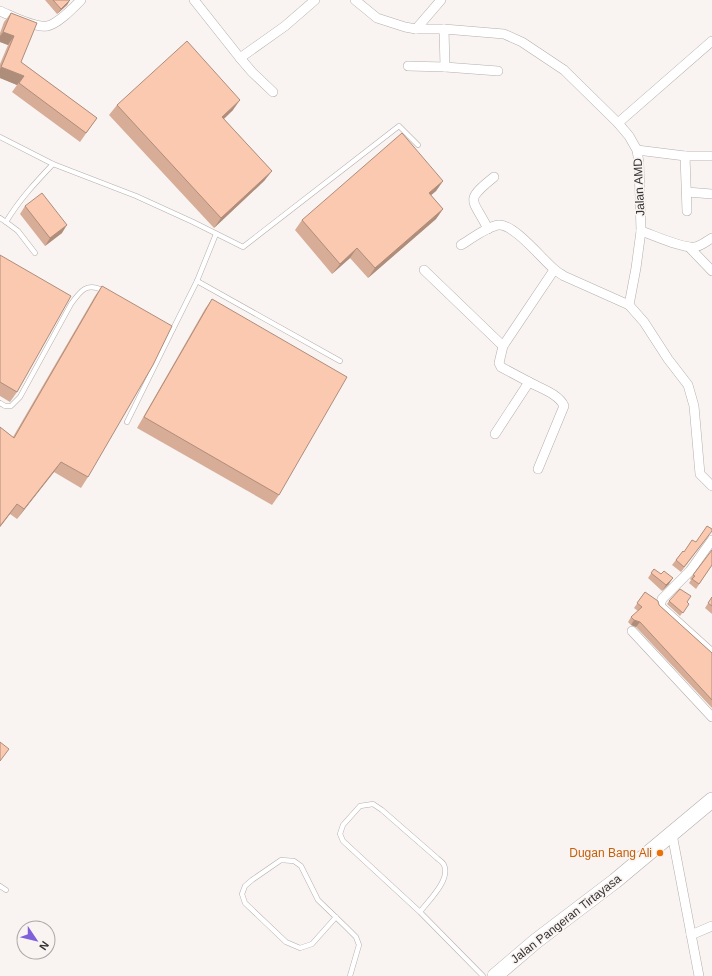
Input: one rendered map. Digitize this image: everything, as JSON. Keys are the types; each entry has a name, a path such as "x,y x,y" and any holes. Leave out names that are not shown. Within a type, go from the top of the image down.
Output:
{"main road":[{"name":"Jalan Pangeran Tirtayasa","path":"495,976 536,941 614,881 712,800"}],"street":[{"path":"0,11 32,24 48,26 62,17 81,0"},
{"path":"194,0 252,72 274,92"},
{"path":"240,58 285,26 315,0"},
{"name":"Jalan AMD","path":"354,0 377,18 416,29 444,29 504,34 522,42 564,70 618,123 629,136 637,150 639,163 641,231 629,305"},
{"path":"416,29 440,0"},
{"path":"444,29 445,67"},
{"path":"618,123 712,41"},
{"path":"408,66 498,71"},
{"path":"637,150 685,156 712,156"},
{"path":"685,156 687,211"},
{"path":"488,229 473,203 474,196 478,190 494,177"},
{"path":"687,192 712,194"},
{"path":"461,245 488,229 500,225 509,228 554,270 564,276 629,305 644,322 668,359 688,385 694,406 700,474 712,486"},
{"path":"641,231 689,247 702,245 712,238"},
{"path":"689,247 712,271"},
{"path":"424,270 503,346"},
{"path":"538,469 564,406 562,400 501,367 499,363 503,346 554,270"},
{"path":"495,434 529,382"},
{"path":"712,540 690,571 662,599 660,606 712,653"},
{"path":"632,631 712,717"},
{"path":"672,834 699,976"},
{"path":"691,935 712,926"}],"lane":[{"path":"0,137 53,164 136,196 243,248 399,126 418,145"},
{"path":"6,222 16,206 53,164"},
{"path":"0,218 18,231 35,253"},
{"path":"127,422 197,281 216,234"},
{"path":"197,281 340,361"},
{"path":"0,403 5,406 11,406 20,397 78,294 86,287 96,287 108,293"},
{"path":"161,323 173,329"},
{"path":"420,912 443,883 445,874 444,865 438,858 382,810 373,804 360,806 343,825 340,834 343,841 420,912 483,976"},
{"path":"336,917 312,944 300,948 286,942 245,903 242,894 245,886 281,860 294,861 301,866 318,900 336,917 356,937 359,945 350,976"},
{"path":"0,886 6,890"}],"building":[{"path":"53,0 70,0 61,9"},
{"path":"11,13 37,23 21,62 97,118 86,133 19,83 24,76 1,67 14,36 3,32"},
{"path":"187,41 240,100 222,117 272,171 221,218 117,105"},
{"path":"402,133 443,181 429,193 443,209 375,268 357,248 340,264 302,220"},
{"path":"42,193 67,225 50,238 25,206"},
{"path":"0,255 71,296 17,392 0,382"},
{"path":"102,286 172,326 153,365 88,477 61,462 24,509 17,504 0,526 0,427 14,438"},
{"path":"212,299 347,377 279,495 144,417"},
{"path":"707,526 712,529 712,531 684,567 676,560 683,551 684,552 692,540 696,542"},
{"path":"712,550 712,565 699,584 692,579 695,576 693,575"},
{"path":"654,569 661,574 664,571 673,578 666,585 651,573"},
{"path":"680,589 691,596 687,602 689,604 683,613 669,601"},
{"path":"645,592 658,601 659,605 712,653 712,700 640,622 631,617 642,607 637,603"},
{"path":"712,597 712,606 708,603"},
{"path":"0,742 9,749 0,761"}],"place":[{"name":"Dugan Bang Ali","path":"660,853"}]}
